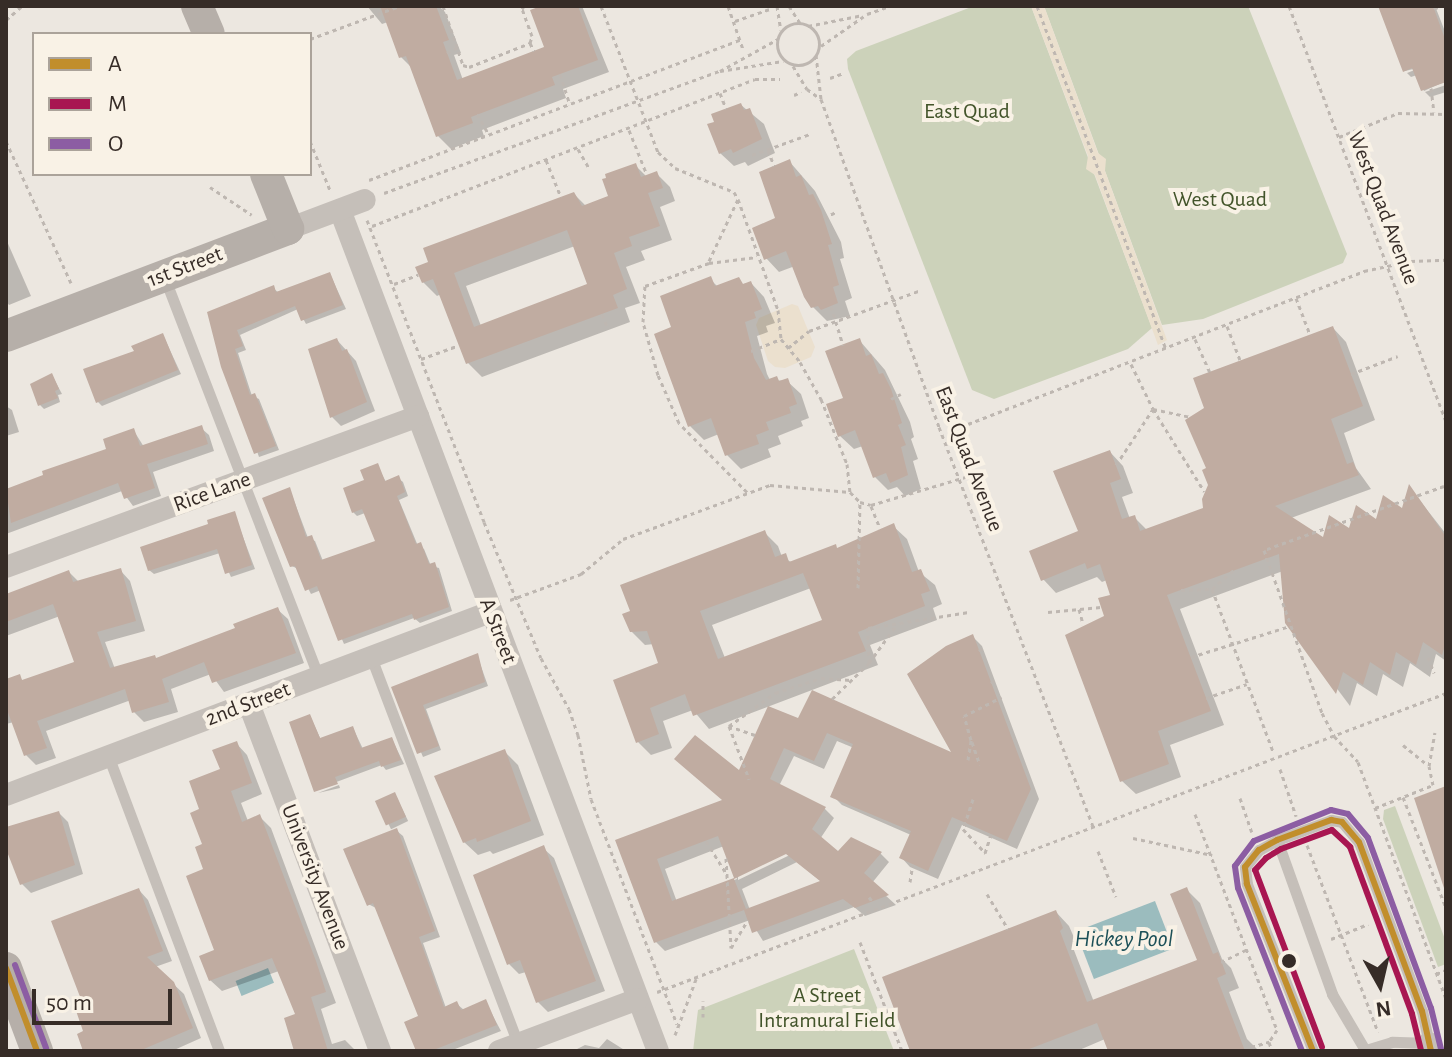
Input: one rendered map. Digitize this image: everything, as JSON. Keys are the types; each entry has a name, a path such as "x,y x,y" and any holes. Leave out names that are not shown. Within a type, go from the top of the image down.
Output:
{"street":[{"path":"197,6 208,32"},
{"path":"267,176 288,229"},
{"name":"1st Street","path":"6,336 288,229 361,192"},
{"name":"A Street","path":"336,202 638,999 666,1045"},
{"name":"Rice Lane","path":"6,567 418,416"},
{"name":"2nd Street","path":"6,795 490,612"},
{"name":"University Avenue","path":"249,704 380,1051"},
{"path":"6,968 37,1051"},
{"path":"509,1048 638,999"}],"lane":[{"path":"164,275 319,678"},
{"path":"371,657 509,1048"},
{"path":"109,758 219,1051"},
{"path":"1277,840 1332,994 1364,1051 1392,1042 1430,1047 1420,1007 1352,830 1331,820 1277,840 1249,859 1245,876 1313,1051"}],"path":[{"path":"6,20 22,6"},
{"path":"443,6 463,65 469,67 530,43"},
{"path":"524,6 522,9 534,51"},
{"path":"601,6 658,152 675,168 734,192 738,199 778,310 781,339 800,362 821,399 847,464 850,492 860,502 871,505 986,471"},
{"path":"728,6 743,49"},
{"path":"777,6 782,31 778,51 791,64 805,64 816,55 819,47 817,35 800,23 789,6"},
{"path":"808,26 890,6"},
{"path":"1037,6 1166,350"},
{"name":"West Quad Avenue","path":"1289,6 1446,421"},
{"path":"1434,9 1440,6"},
{"path":"312,38 395,8"},
{"path":"734,22 769,9"},
{"path":"819,47 867,14"},
{"path":"782,31 800,23"},
{"path":"361,192 720,71 778,39"},
{"path":"361,192 489,135 740,40"},
{"path":"447,53 458,47"},
{"name":"East Quad Avenue","path":"816,55 821,99 958,477 1094,828"},
{"path":"720,71 785,61"},
{"name":"East Quad Avenue","path":"791,64 807,89 821,99"},
{"path":"752,71 755,79"},
{"path":"830,78 844,73"},
{"path":"560,74 570,104"},
{"path":"677,1024 591,799 578,735 569,709 541,658 484,522 372,226 755,79 780,79"},
{"path":"1431,88 1434,112"},
{"path":"794,95 801,92"},
{"path":"720,93 726,109"},
{"path":"1339,137 1398,113 1446,114"},
{"path":"477,114 489,135"},
{"path":"629,129 647,175"},
{"path":"752,155 810,134"},
{"path":"6,141 81,306"},
{"path":"312,146 336,202"},
{"path":"578,149 589,168"},
{"path":"768,150 774,166"},
{"path":"546,160 561,197"},
{"path":"210,187 255,217"},
{"path":"709,263 738,199"},
{"path":"824,218 836,212"},
{"path":"747,492 679,423 658,375 643,322 645,286 709,263 757,257"},
{"path":"968,424 1388,264 1446,260"},
{"path":"394,284 418,275"},
{"path":"788,348 809,331 921,290"},
{"path":"1296,298 1310,335"},
{"path":"831,306 843,345"},
{"path":"602,314 608,329"},
{"path":"1227,325 1240,360"},
{"path":"1195,338 1210,372"},
{"path":"751,351 781,339"},
{"path":"421,359 457,346"},
{"path":"1351,374 1398,356"},
{"path":"1131,364 1153,409 1204,491"},
{"path":"891,399 901,394"},
{"path":"1153,409 1190,417"},
{"path":"1116,465 1153,409"},
{"path":"490,612 581,574 623,539 747,492 784,485 850,492"},
{"path":"1444,486 1264,550 1322,713 1334,736 1352,753 1446,999"},
{"path":"906,493 908,502"},
{"path":"858,588 860,502"},
{"path":"871,505 880,528"},
{"path":"1181,590 1212,589 1234,570"},
{"path":"1212,589 1273,751"},
{"path":"1048,612 1101,607"},
{"path":"1079,609 1083,624"},
{"path":"869,663 868,628 969,612"},
{"path":"832,699 869,663 897,623"},
{"path":"1191,657 1291,626"},
{"path":"1428,657 1434,673"},
{"path":"729,726 775,693 821,678 851,680"},
{"path":"991,683 996,679"},
{"path":"1206,698 1247,684"},
{"path":"638,999 1446,693"},
{"path":"980,765 964,716 1002,697"},
{"path":"982,707 984,712"},
{"path":"729,726 755,735"},
{"path":"729,726 749,779"},
{"path":"1375,808 1434,787 1429,766 1435,733"},
{"path":"968,760 971,740"},
{"path":"1403,745 1429,766"},
{"path":"1280,769 1296,816"},
{"path":"1403,797 1446,908"},
{"path":"1240,798 1252,832"},
{"path":"973,799 963,829 985,853 991,834"},
{"path":"1195,814 1277,1030 1269,1042 1251,1047"},
{"path":"1133,838 1212,855"},
{"path":"706,841 728,876"},
{"path":"1305,841 1377,1029"},
{"path":"1098,851 1116,897"},
{"path":"726,858 731,948 748,920"},
{"path":"910,882 913,864"},
{"path":"987,894 1008,929"},
{"path":"1331,939 1368,924"},
{"path":"860,942 902,1051"},
{"path":"1221,962 1246,950"},
{"path":"1436,974 1446,970"},
{"path":"666,1045 696,978"},
{"path":"703,1001 703,1017"},
{"path":"1269,1042 1272,1051"}],"green space":[{"name":"East Quad","path":"974,6 1031,6 1152,328 1128,349 994,399 972,390 848,69 847,59 856,51"},
{"name":"West Quad","path":"1044,6 1248,6 1347,254 1343,263 1203,319 1162,325"},
{"path":"1395,806 1446,942 1446,964 1438,967 1383,819 1384,810"},
{"name":"A Street Intramural Field","path":"854,949 894,1051 693,1051 698,1010"}],"shaded area":[{"path":"1031,6 1044,6 1098,153 1106,159 1105,171 1167,340 1158,345 1095,175 1086,169 1088,156"},
{"path":"792,304 798,306 815,347 811,357 785,368 775,367 768,361 756,325 759,318"}],"water":[{"name":"Hickey Pool","path":"1155,901 1173,949 1094,979 1076,931"},
{"path":"268,968 274,983 242,996 236,981"}],"building":[{"path":"380,6 436,6 449,40 443,42 457,80 544,47 530,10 541,6 578,6 598,60 552,77 555,85 471,117 473,123 436,137 406,56 399,58"},
{"path":"1378,6 1433,6 1446,42 1446,82 1421,91 1412,68 1403,72"},
{"path":"741,103 744,110 750,108 762,139 733,153 731,149 719,154 707,124 714,122 711,114"},
{"path":"790,159 796,177 801,175 809,195 813,194 821,210 832,244 828,245 839,285 833,287 838,303 821,310 818,306 811,308 804,297 786,251 764,260 752,228 775,218 759,172"},
{"path":"636,163 641,177 657,171 663,188 648,193 660,226 629,237 632,246 614,253 627,289 613,295 618,308 466,364 433,279 422,283 415,267 428,262 423,248 574,192 582,206 608,196 602,179 606,178 605,174","holes":["567,230 587,284 474,327 454,273"]},
{"path":"330,272 343,305 301,321 295,306 237,330 243,346 235,349 250,395 255,393 276,446 254,454 221,367 207,312 274,285 276,292"},
{"path":"711,276 715,286 739,277 743,284 751,281 762,309 754,312 756,318 745,322 754,358 766,380 777,376 779,381 788,378 797,404 789,407 791,413 766,422 769,430 756,435 759,444 725,456 711,418 688,427 654,334 671,327 660,296"},
{"path":"1333,326 1363,406 1331,419 1347,464 1353,462 1359,475 1275,506 1323,537 1329,515 1349,528 1356,505 1376,519 1383,495 1402,508 1409,484 1446,537 1446,642 1442,655 1423,642 1416,665 1396,652 1390,675 1370,662 1363,685 1343,672 1336,694 1285,623 1279,554 1167,595 1211,711 1158,731 1169,764 1120,782 1065,635 1104,616 1098,598 1110,595 1100,564 1087,569 1085,563 1041,581 1029,551 1078,531 1053,471 1110,450 1121,479 1110,483 1122,519 1135,515 1140,531 1203,508 1202,499 1208,485 1202,470 1206,468 1185,420 1204,408 1193,378"},
{"path":"163,333 178,370 96,403 83,369 134,351 131,346"},
{"path":"337,338 342,351 347,349 367,402 330,418 308,349"},
{"path":"860,338 866,356 871,354 879,374 883,373 891,389 902,423 898,425 906,445 901,447 908,475 890,483 886,473 873,478 855,430 838,437 826,404 843,398 825,351"},
{"path":"52,373 59,389 55,391 58,398 38,406 30,384"},
{"path":"202,425 208,444 147,464 155,488 124,499 118,483 11,523 6,489 43,475 42,471 106,449 103,439 134,428 140,446"},
{"path":"378,463 385,481 399,475 405,492 397,496 416,544 421,542 429,564 435,562 449,607 414,620 412,614 338,641 317,586 305,591 295,566 290,567 262,498 290,487 306,537 312,535 321,560 375,541 362,509 352,513 343,488 364,480 360,470"},
{"path":"235,511 252,565 225,574 217,549 148,571 140,547 208,524 207,520"},
{"path":"894,523 912,572 921,569 930,591 921,594 925,606 858,632 866,651 693,716 685,694 650,708 659,734 636,743 613,680 658,663 647,631 630,632 622,614 630,611 620,585 765,530 775,557 786,553 789,562 836,544 837,548","holes":["803,573 822,620 718,659 700,611"]},
{"path":"121,568 136,621 97,632 110,668 155,655 156,658 235,628 233,624 278,607 296,653 212,683 204,662 162,679 169,702 132,713 125,689 37,721 47,748 24,756 6,707 6,679 20,674 22,680 74,662 53,604 6,622 6,594 69,570 73,582"},
{"path":"973,634 1031,789 1007,841 952,817 928,871 899,858 911,831 830,797 853,744 827,733 814,761 784,748 770,779 826,807 812,829 838,851 851,837 882,852 864,873 889,895 855,908 843,899 752,933 744,910 654,943 615,840 722,800 674,759 695,735 739,770 768,706 798,718 812,690 951,752 907,674 946,646","holes":["718,836 734,878 672,901 657,859","786,854 820,881 746,909 734,879"]},
{"path":"478,653 485,682 423,705 439,746 417,754 391,687"},
{"path":"310,714 320,738 353,726 361,748 392,737 401,760 381,767 379,761 335,777 338,784 314,792 289,722"},
{"path":"237,741 252,783 231,791 242,822 260,814 316,961 326,992 311,997 328,1051 294,1051 284,1018 295,1014 272,958 209,981 199,956 214,950 186,876 203,869 195,847 202,844 190,813 199,809 189,781 220,769 212,750"},
{"path":"505,749 531,821 477,842 476,838 463,843 434,776"},
{"path":"1446,786 1446,887 1444,888 1414,798"},
{"path":"395,792 406,817 386,826 375,801"},
{"path":"59,811 75,865 20,885 6,849 6,827"},
{"path":"397,828 435,931 419,937 444,1007 457,1001 461,1010 486,999 497,1025 431,1051 416,1051 404,1022 418,1016 373,903 367,906 343,849"},
{"path":"544,845 596,981 536,1003 520,960 507,965 473,875"},
{"path":"1187,887 1213,954 1218,952 1226,974 1217,978 1245,1051 1108,1051 1097,1023 1024,1051 910,1051 882,977 1056,910 1063,928 1060,931 1087,1002 1197,960 1170,894"},
{"path":"139,888 163,951 147,957 174,982 193,1028 139,1051 83,1051 77,1034 83,1031 74,1005 82,1002 51,921"}],"transit line":[{"name":"O","path":"1302,1051 1238,888 1235,866 1254,841 1331,810 1348,814 1368,838 1431,1008 1441,1049"},
{"name":"A","path":"1313,1051 1247,884 1245,867 1259,850 1277,840 1331,820 1342,822 1359,842 1422,1011 1431,1051"},
{"name":"M","path":"1322,1047 1255,870 1266,858 1281,849 1332,830 1350,847 1412,1014 1421,1051"},
{"name":"O","path":"15,965 46,1048"},
{"name":"A","path":"6,968 37,1051"}]}
